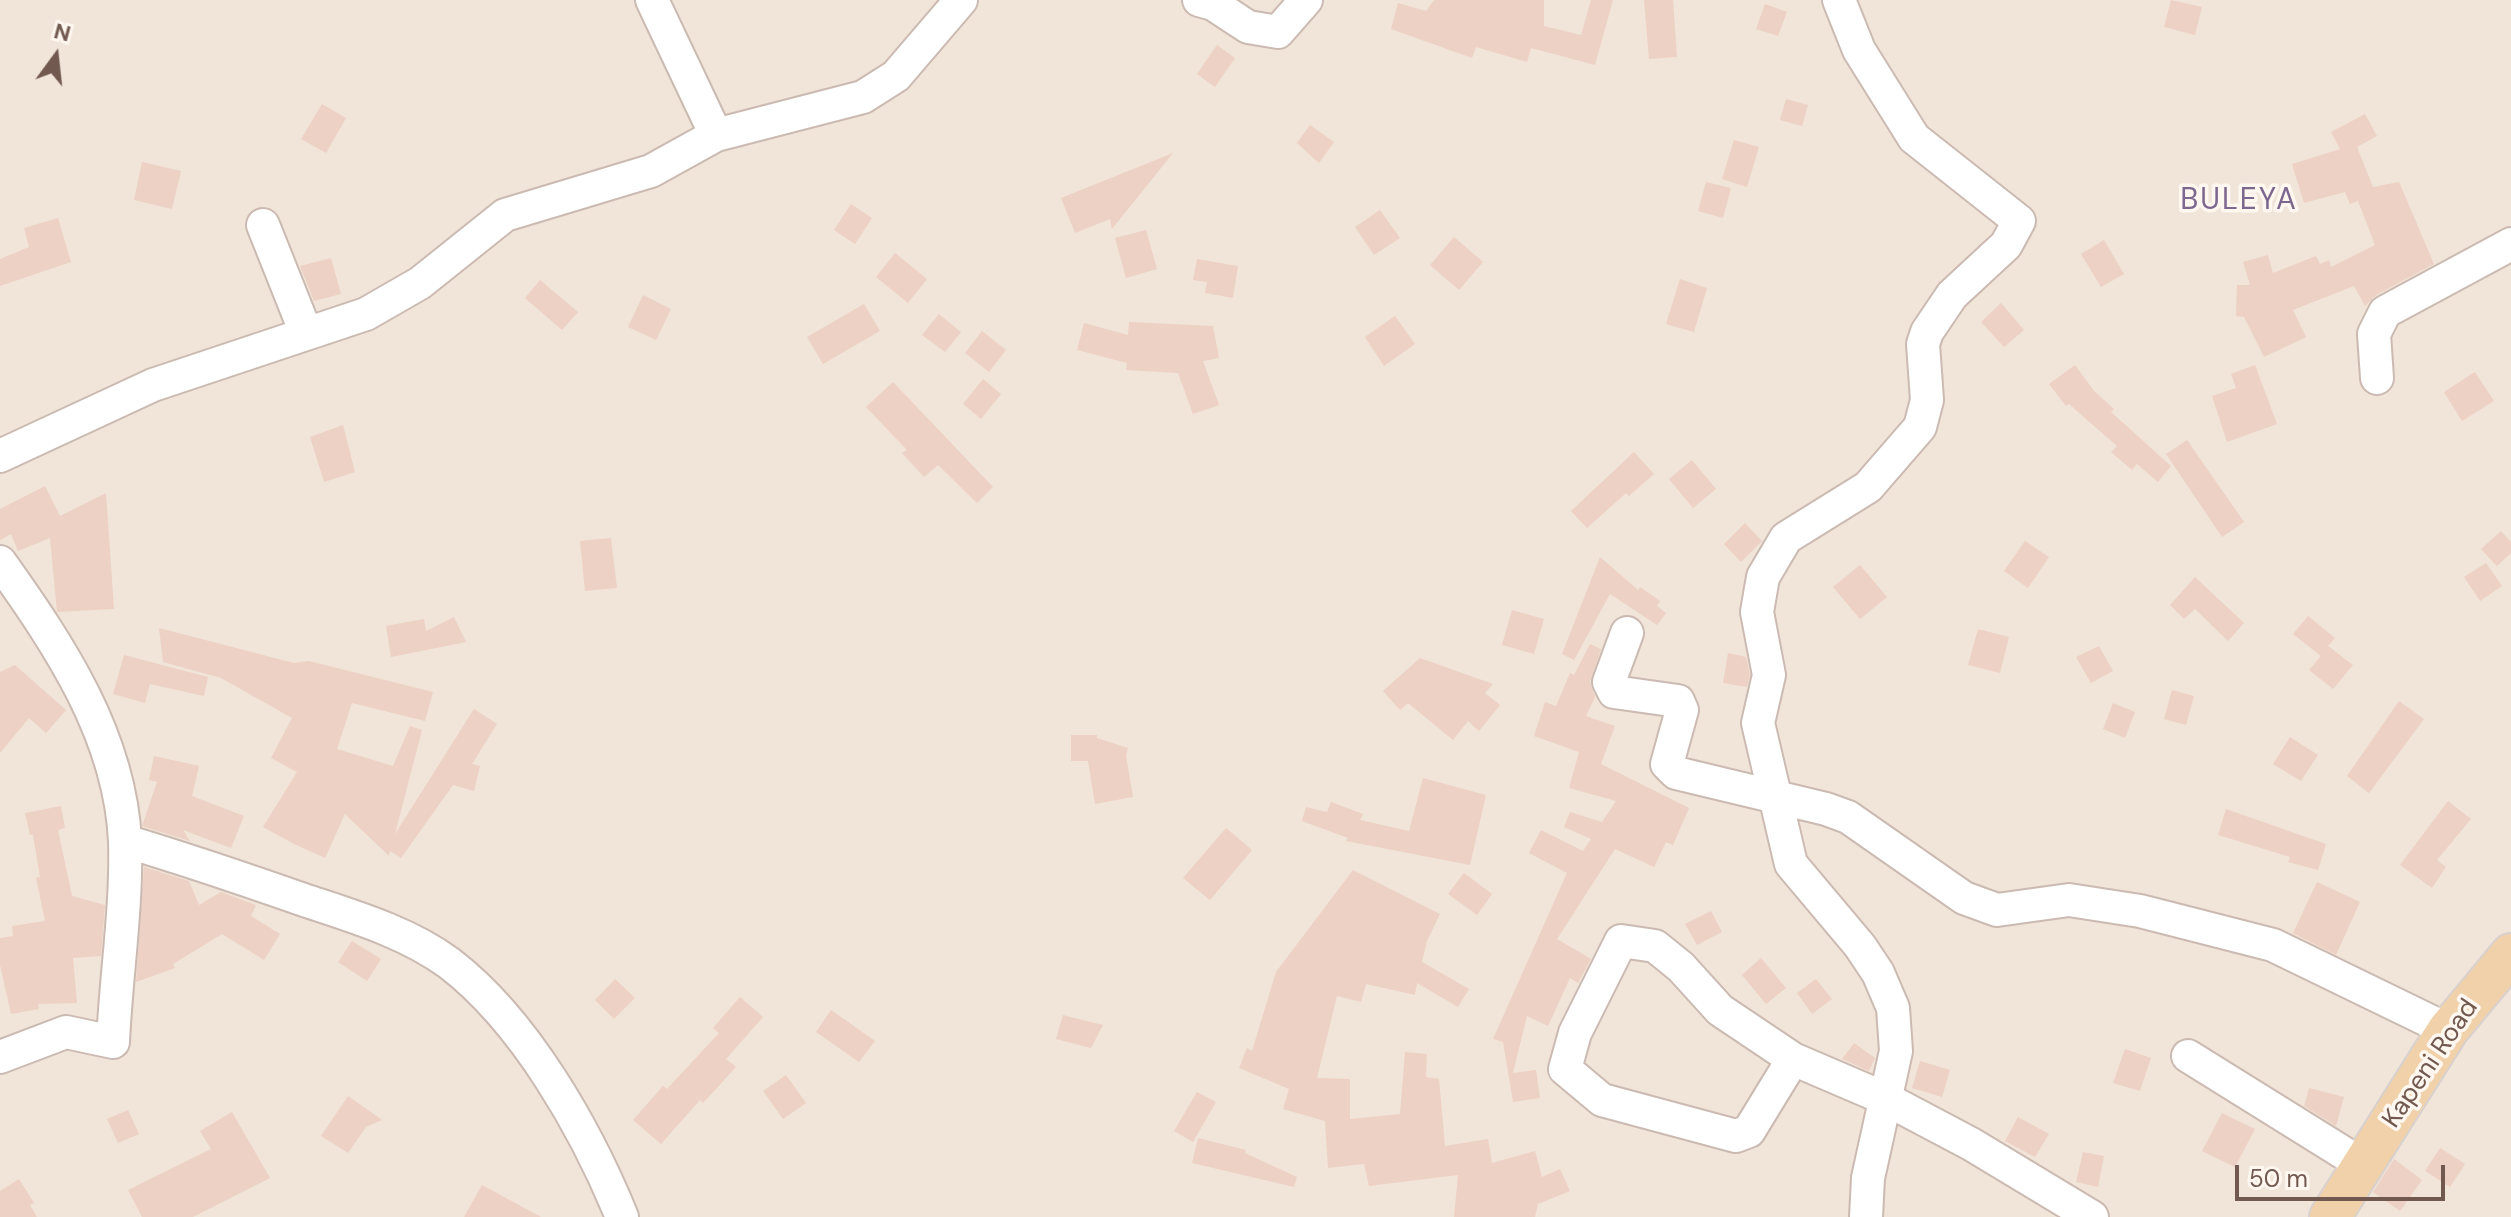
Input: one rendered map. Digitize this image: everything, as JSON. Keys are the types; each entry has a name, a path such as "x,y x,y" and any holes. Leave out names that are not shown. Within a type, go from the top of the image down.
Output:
{"main road":[{"name":"Kapeni Road","path":"2330,1217 2448,1030 2511,954"}],"street":[{"path":"652,0 716,135"},
{"path":"0,456 153,385 366,314 392,301 505,215 651,171 716,135 863,97 896,76 961,0"},
{"path":"1199,0 1213,4 1248,27 1278,32 1306,0"},
{"path":"1839,0 1859,50 1902,124 1914,138 2019,221 2006,245 1952,295 1927,332 1923,344 1927,400 1920,427 1868,487 1786,538 1763,577 1757,612 1769,675 1758,723 1774,799 1795,872 1840,921 1886,988 1893,1008 1896,1040 1868,1178 1866,1217"},
{"path":"263,225 306,333"},
{"path":"2377,378 2374,334 2385,312 2511,244"},
{"path":"0,562 46,626 104,737 122,813 125,841 113,1042 66,1032 0,1057"},
{"path":"1627,633 1609,682 1614,692 1678,701 1682,710 1667,764 1676,773 1848,817 1964,898 1997,910 2069,900 2140,911 2273,945 2448,1030"},
{"path":"125,841 354,915 448,962 494,1004 523,1038 580,1127 612,1211"},
{"path":"1793,1059 1749,1131 1736,1136 1602,1100 1565,1069 1575,1033 1621,941 1655,946 1681,967 1720,1010 1793,1059 1884,1098 1971,1144 2092,1217"},
{"path":"2188,1056 2363,1165"}],"shaded area":[{"path":"0,0 2511,0 2511,1217 0,1217"}],"building":[{"path":"1434,0 1544,0 1544,26 1581,35 1591,0 1613,0 1595,65 1531,48 1527,62 1476,47 1472,58 1391,29 1398,3 1426,11"},
{"path":"1644,0 1673,0 1677,57 1649,59"},
{"path":"2171,0 2202,7 2195,35 2164,27"},
{"path":"1765,4 1787,12 1778,36 1756,29"},
{"path":"1217,45 1235,58 1215,87 1197,74"},
{"path":"1786,99 1808,105 1802,126 1780,120"},
{"path":"322,104 346,118 326,153 301,139"},
{"path":"2365,114 2377,136 2357,147 2373,187 2399,182 2434,264 2376,295 2365,306 2354,286 2293,310 2306,337 2264,357 2244,317 2236,316 2237,285 2250,285 2243,262 2268,255 2273,273 2316,256 2320,264 2329,260 2331,267 2375,245 2358,201 2350,204 2345,192 2304,203 2292,164 2340,149 2331,132"},
{"path":"1310,125 1334,142 1319,163 1297,143"},
{"path":"1734,140 1759,147 1747,187 1722,179"},
{"path":"1173,153 1112,229 1110,219 1075,233 1061,198"},
{"path":"142,162 181,171 172,209 134,200"},
{"path":"1706,182 1731,188 1723,218 1698,211"},
{"path":"851,204 872,218 855,244 834,230"},
{"path":"1380,210 1400,238 1374,255 1355,227"},
{"path":"58,218 71,262 0,286 0,259 29,247 24,228"},
{"path":"1146,230 1157,269 1126,278 1115,238"},
{"path":"1454,237 1483,262 1459,290 1430,265"},
{"path":"2104,240 2124,274 2101,287 2081,254"},
{"path":"895,253 927,279 908,303 876,277"},
{"path":"331,258 341,294 314,301 300,266"},
{"path":"1197,259 1238,266 1233,298 1205,293 1207,282 1193,280"},
{"path":"1680,279 1707,288 1694,332 1666,324"},
{"path":"540,280 578,312 562,330 525,298"},
{"path":"643,295 671,309 656,340 628,327"},
{"path":"2001,303 2024,330 2004,347 1981,322"},
{"path":"864,304 880,331 823,364 807,337"},
{"path":"939,314 961,332 945,352 922,335"},
{"path":"1395,316 1415,344 1384,366 1365,337"},
{"path":"1129,322 1213,326 1219,358 1203,361 1219,405 1193,414 1178,373 1126,370 1127,363 1077,350 1084,323 1128,335"},
{"path":"982,331 1006,350 989,372 965,353"},
{"path":"2075,365 2094,391 2114,409 2111,412 2171,466 2158,482 2137,464 2132,470 2111,452 2117,446 2069,404 2066,406 2049,384"},
{"path":"2255,365 2277,424 2227,442 2212,396 2236,388 2231,374"},
{"path":"2475,372 2494,401 2462,421 2444,392"},
{"path":"983,379 1001,394 981,419 963,404"},
{"path":"893,382 993,487 977,503 938,465 924,477 902,453 907,450 866,407"},
{"path":"343,425 355,472 324,482 310,437"},
{"path":"2187,440 2244,522 2222,537 2166,454"},
{"path":"1634,452 1654,474 1629,496 1626,493 1587,528 1571,511"},
{"path":"1692,460 1716,489 1693,508 1669,479"},
{"path":"45,486 60,516 106,493 114,609 57,612 50,538 18,551 11,534 0,540 0,509"},
{"path":"1745,523 1762,541 1741,562 1724,544"},
{"path":"2501,531 2511,542 2511,553 2497,566 2481,549"},
{"path":"611,538 617,588 585,591 580,541"},
{"path":"2025,541 2049,557 2028,588 2004,571"},
{"path":"1600,557 1638,590 1640,587 1660,601 1657,606 1666,613 1657,625 1610,594 1574,660 1562,654"},
{"path":"2486,563 2502,586 2480,601 2464,577"},
{"path":"1860,565 1887,597 1860,619 1833,587"},
{"path":"2195,577 2244,623 2228,641 2195,609 2184,619 2170,605"},
{"path":"1512,610 1544,619 1534,654 1502,645"},
{"path":"2308,616 2335,638 2328,646 2353,665 2333,689 2309,670 2321,656 2293,634"},
{"path":"454,617 466,642 391,657 386,626 424,619 426,631"},
{"path":"159,628 294,663 309,661 433,692 425,721 352,703 337,749 393,766 410,726 422,730 395,834 474,709 497,724 472,764 480,766 474,791 453,785 401,858 390,851 389,856 345,814 325,858 294,844 263,827 297,772 271,758 292,718 221,678 163,662"},
{"path":"1978,629 2009,637 2000,673 1968,665"},
{"path":"1590,644 1601,649 1590,682 1595,697 1586,716 1615,726 1601,764 1689,808 1673,845 1666,842 1654,867 1615,849 1557,939 1591,959 1578,983 1570,978 1548,1026 1527,1016 1513,1073 1536,1070 1540,1098 1513,1102 1503,1042 1493,1039 1567,873 1529,853 1541,830 1583,851 1591,839 1564,827 1570,812 1602,822 1616,801 1569,788 1579,752 1534,736 1545,702 1556,706 1570,673 1574,675"},
{"path":"2099,646 2113,671 2091,683 2076,657"},
{"path":"1728,653 1746,657 1750,675 1747,687 1723,683"},
{"path":"124,655 208,677 204,696 150,684 145,703 113,694"},
{"path":"1420,658 1493,684 1485,693 1500,705 1479,731 1468,721 1453,740 1408,703 1400,710 1383,691"},
{"path":"15,665 66,710 46,733 29,718 0,753 0,672"},
{"path":"2172,690 2194,696 2186,725 2164,719"},
{"path":"2399,701 2424,719 2369,793 2347,776"},
{"path":"2113,703 2135,712 2125,738 2103,729"},
{"path":"1071,735 1097,735 1097,738 1128,748 1126,756 1133,797 1095,804 1088,761 1071,761"},
{"path":"2290,737 2318,755 2301,781 2273,764"},
{"path":"154,756 199,766 192,796 244,816 231,848 183,830 190,841 142,826 157,782 149,780"},
{"path":"1423,778 1486,795 1470,865 1346,841 1348,838 1302,821 1306,807 1327,812 1331,802 1363,814 1360,820 1409,831"},
{"path":"2448,801 2471,819 2437,860 2446,867 2432,888 2400,865"},
{"path":"61,806 65,828 58,830 72,896 105,905 101,956 73,958 77,1003 38,1004 39,1009 11,1014 0,965 0,938 13,936 12,926 45,921 36,878 40,877 33,835 30,835 25,813"},
{"path":"2226,809 2326,844 2318,870 2288,862 2290,857 2218,835"},
{"path":"1226,828 1252,850 1210,900 1183,878"},
{"path":"144,867 189,881 199,905 221,892 256,905 251,916 280,934 264,960 222,934 173,964 175,968 136,982"},
{"path":"1353,870 1440,914 1427,941 1422,962 1469,989 1458,1007 1417,983 1415,995 1366,984 1361,1002 1337,996 1317,1078 1350,1079 1350,1119 1400,1114 1405,1052 1427,1054 1426,1077 1439,1079 1445,1146 1488,1139 1492,1163 1535,1151 1542,1177 1560,1169 1570,1191 1538,1204 1535,1217 1454,1217 1458,1175 1369,1186 1364,1164 1328,1168 1325,1121 1283,1109 1289,1089 1239,1068 1247,1048 1252,1051 1276,972"},
{"path":"1464,873 1492,894 1477,915 1448,894"},
{"path":"2317,882 2360,902 2336,955 2293,933"},
{"path":"1711,911 1722,932 1697,945 1685,924"},
{"path":"352,941 381,959 367,981 338,962"},
{"path":"1761,958 1786,988 1766,1004 1742,975"},
{"path":"615,979 635,998 614,1019 595,1000"},
{"path":"1816,979 1832,999 1812,1014 1797,993"},
{"path":"740,997 763,1017 726,1059 736,1067 703,1103 700,1100 661,1144 633,1120 663,1086 667,1089 719,1033 713,1028"},
{"path":"831,1010 875,1041 859,1062 816,1032"},
{"path":"1063,1015 1103,1025 1091,1048 1056,1039"},
{"path":"1854,1043 1875,1058 1869,1071 1842,1059"},
{"path":"2125,1049 2151,1058 2140,1091 2113,1083"},
{"path":"1920,1061 1950,1070 1942,1097 1912,1088"},
{"path":"786,1075 806,1103 783,1119 763,1091"},
{"path":"2309,1088 2344,1097 2336,1126 2304,1106"},
{"path":"1197,1092 1216,1102 1193,1142 1174,1131"},
{"path":"348,1096 382,1120 366,1127 348,1153 321,1136"},
{"path":"128,1110 139,1134 118,1143 107,1119"},
{"path":"232,1112 270,1178 193,1217 142,1217 128,1190 211,1149 200,1131"},
{"path":"2222,1113 2255,1129 2235,1167 2202,1151"},
{"path":"2018,1117 2049,1134 2035,1157 2005,1141"},
{"path":"1198,1138 1246,1150 1245,1153 1297,1177 1294,1187 1192,1163"},
{"path":"2440,1148 2465,1164 2450,1187 2425,1171"},
{"path":"2083,1152 2104,1156 2098,1187 2076,1182"},
{"path":"2394,1159 2422,1180 2400,1211 2373,1192"},
{"path":"19,1179 34,1203 30,1205 37,1217 0,1217 0,1191"},
{"path":"482,1185 541,1217 464,1217"}],"district":[{"name":"BULEYA","path":"2239,201"}]}
